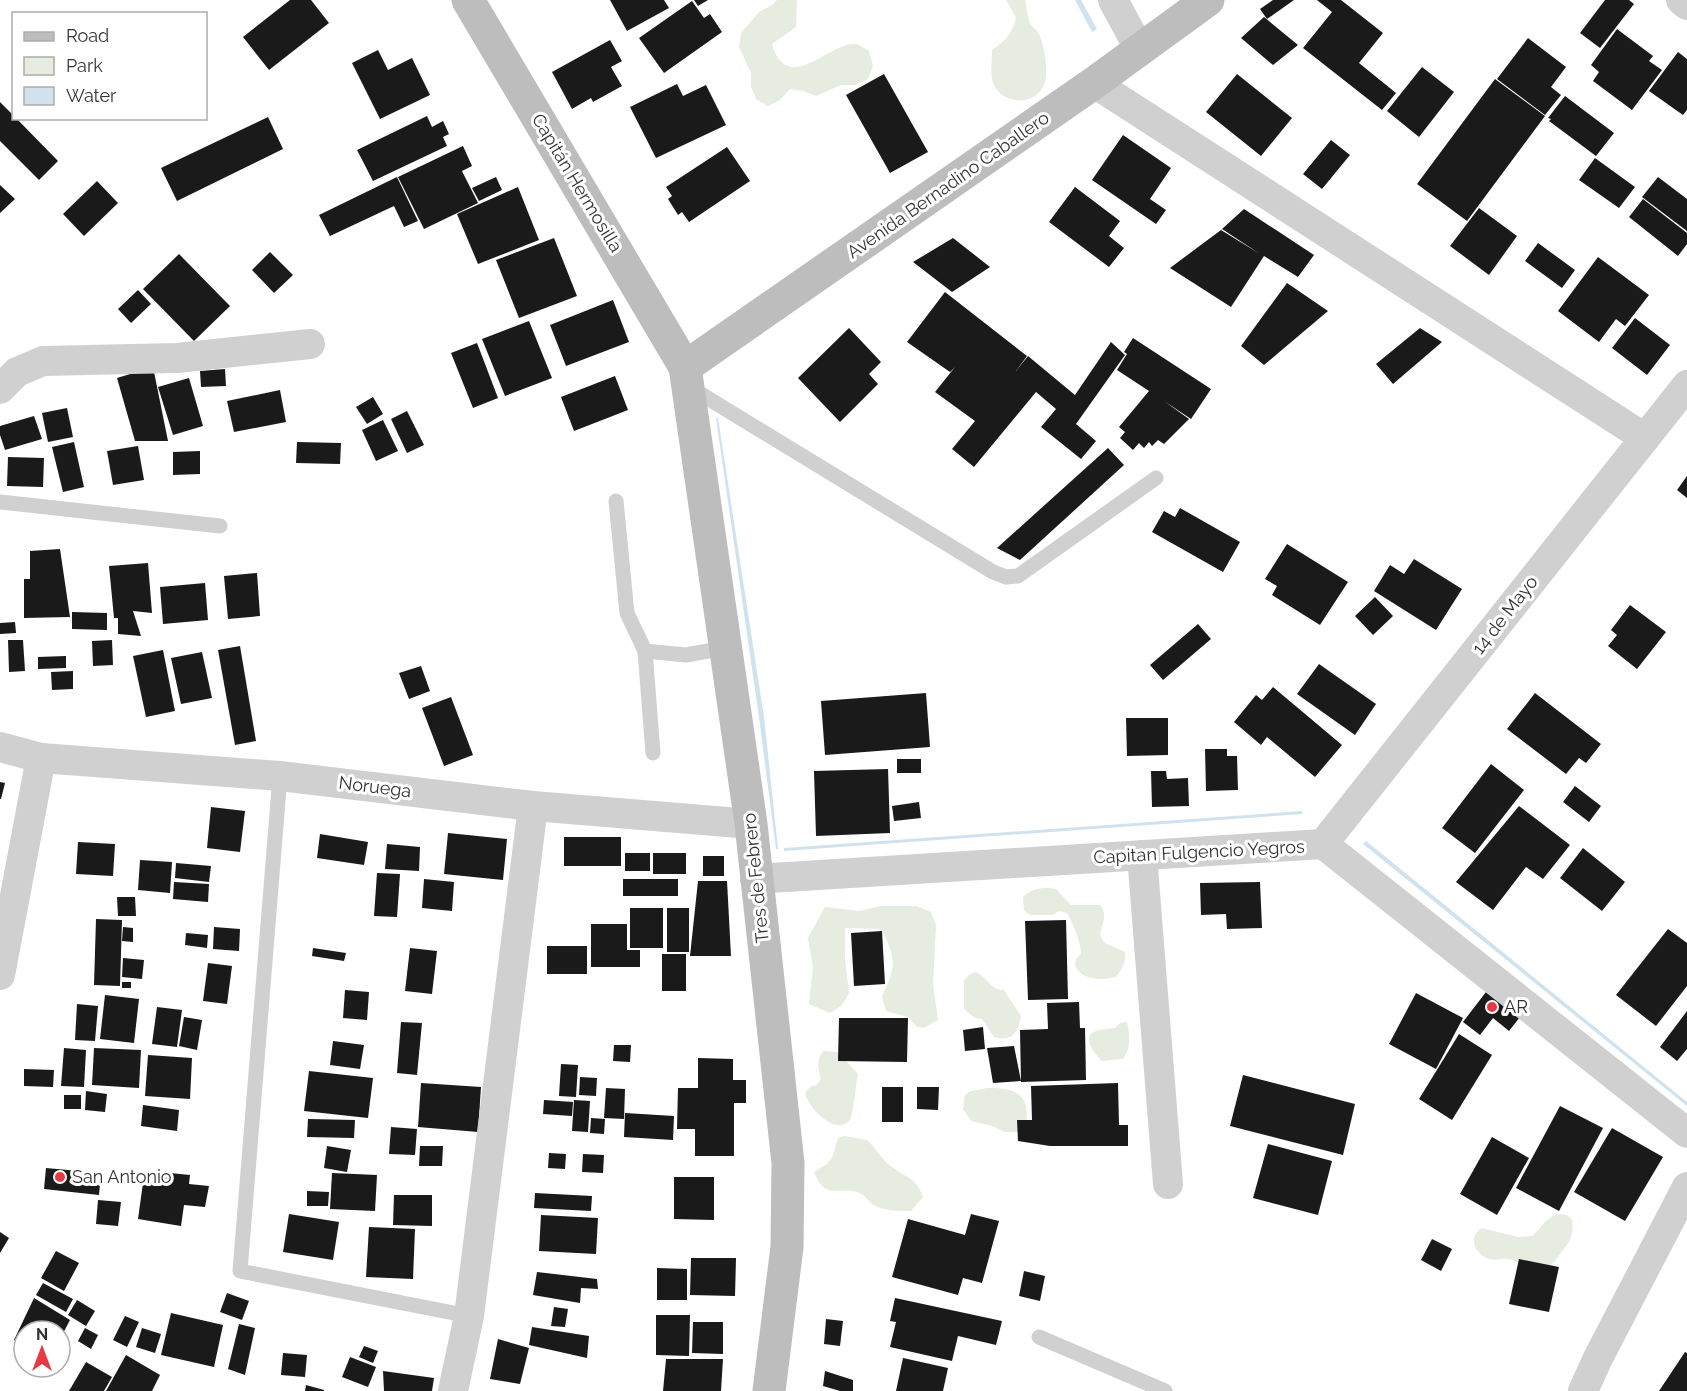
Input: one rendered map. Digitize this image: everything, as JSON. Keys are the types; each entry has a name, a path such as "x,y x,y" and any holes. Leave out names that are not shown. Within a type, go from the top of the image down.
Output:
{"street":[{"name":"Capitán Hermosilla","path":"468,0 687,377"},
{"path":"1113,0 1140,50"},
{"name":"Avenida Bernadino Caballero","path":"687,377 1208,0"},
{"path":"1681,0 1687,5"},
{"path":"1094,83 1645,438"},
{"path":"0,389 17,372 43,361 177,358 310,344"},
{"name":"Tres de Febrero","path":"687,377 751,824 755,879 788,1162 787,1247 769,1391"},
{"name":"14 de Mayo","path":"1323,844 1687,385"},
{"name":"Noruega","path":"0,747 40,758 280,776 533,806 751,824"},
{"path":"0,975 40,758"},
{"path":"453,1391 469,1316 533,806"},
{"name":"Capitan Fulgencio Yegros","path":"755,879 1323,844 1687,1133"},
{"path":"1142,855 1168,1184"},
{"path":"1583,1391 1687,1187"}],"lane":[{"path":"687,377 993,572 1006,578 1018,576 1156,478"},
{"path":"616,501 627,613 645,651 653,753"},
{"path":"0,502 220,526"},
{"path":"645,651 686,656 725,648"},
{"path":"280,776 240,1271 469,1316"},
{"path":"1039,1337 1166,1391"}],"green space":[{"path":"777,0 797,0 796,27 772,44 778,58 785,65 794,67 804,65 846,45 857,44 869,51 873,66 868,79 855,85 841,85 816,96 790,89 780,100 768,106 756,99 751,86 751,73 739,47 741,33 759,12"},
{"path":"1006,0 1025,0 1029,21 1039,34 1045,54 1044,86 1031,98 1023,100 1006,97 998,91 992,79 992,50 1007,37 1016,18"},
{"path":"1041,888 1056,889 1071,905 1100,905 1104,916 1102,940 1125,952 1123,966 1116,977 1092,978 1078,971 1075,966 1076,959 1081,954 1080,944 1067,913 1059,911 1053,915 1030,915 1024,910 1023,897 1026,894"},
{"path":"880,906 916,906 931,912 936,925 933,984 938,1020 924,1028 917,1027 908,1017 886,1011 882,996 893,962 890,947 881,929 845,928 845,958 849,993 842,1005 830,1013 809,1004 813,967 808,938 825,907 860,911"},
{"path":"975,972 983,976 995,988 1004,990 1021,1016 1016,1031 1010,1037 994,1037 982,1019 975,1018 964,1009 964,980"},
{"path":"1127,1022 1129,1041 1123,1059 1102,1061 1090,1044 1090,1036 1093,1032 1115,1028 1120,1023"},
{"path":"823,1051 838,1052 858,1074 851,1117 844,1124 830,1123 823,1118 811,1106 805,1093 810,1087 817,1085 821,1079 818,1064"},
{"path":"987,1088 1009,1090 1019,1094 1025,1103 1026,1132 1005,1132 971,1121 963,1109 965,1095 971,1091"},
{"path":"845,1136 867,1140 891,1167 916,1184 923,1197 911,1211 878,1207 860,1193 833,1191 823,1187 814,1172 827,1164 832,1158 838,1138"},
{"path":"1560,1214 1567,1215 1572,1220 1573,1229 1568,1243 1547,1267 1533,1268 1509,1259 1489,1259 1480,1254 1475,1245 1475,1236 1482,1228 1518,1237 1532,1236 1548,1220"}],"water":[{"path":"1075,0 1081,0 1097,29 1092,32"},
{"path":"716,418 718,418 764,717 778,849 776,849"},
{"path":"1302,811 1302,814 784,851 784,848"},
{"path":"1366,841 1687,1102 1687,1106 1363,844"}],"building":[{"path":"290,0 311,0 329,23 269,70 243,37"},
{"path":"610,0 664,0 669,8 627,31"},
{"path":"694,0 708,0 698,6"},
{"path":"1273,0 1294,0 1267,19 1260,9"},
{"path":"1317,0 1341,0 1383,33 1359,63 1396,93 1382,110 1303,48 1332,12"},
{"path":"1605,0 1629,0 1634,4 1600,48 1580,33"},
{"path":"692,1 704,18 710,14 722,32 664,73 639,38"},
{"path":"1264,17 1298,45 1273,65 1241,38"},
{"path":"1617,29 1653,56 1649,61 1662,70 1632,110 1593,81 1599,72 1591,65"},
{"path":"1528,38 1566,67 1551,87 1561,95 1545,115 1497,79"},
{"path":"610,40 622,61 611,67 622,86 593,102 591,98 572,109 552,72"},
{"path":"378,50 388,70 412,58 430,95 380,119 352,63"},
{"path":"1678,52 1687,59 1687,110 1683,115 1649,91"},
{"path":"1422,67 1454,92 1419,137 1387,111"},
{"path":"884,74 928,152 890,173 846,95"},
{"path":"1237,74 1292,118 1261,156 1206,112"},
{"path":"1495,79 1545,116 1467,221 1417,184"},
{"path":"677,84 683,96 706,85 726,125 656,158 630,107"},
{"path":"1565,96 1614,133 1596,156 1549,121 1551,119 1548,118"},
{"path":"0,102 12,114 12,120 18,120 58,161 39,180 0,141"},
{"path":"427,116 432,127 443,121 449,134 443,137 447,146 373,181 357,150"},
{"path":"268,117 283,149 177,201 161,168"},
{"path":"1123,135 1171,168 1150,199 1166,210 1156,224 1092,180"},
{"path":"1331,140 1350,155 1322,189 1303,174"},
{"path":"463,146 472,166 462,171 478,203 424,229 398,177"},
{"path":"727,147 750,181 689,222 682,212 678,215 668,199 672,196 666,187"},
{"path":"1595,158 1635,187 1619,208 1579,180"},
{"path":"397,177 418,221 404,227 394,206 330,236 319,215"},
{"path":"496,177 502,190 479,201 472,188"},
{"path":"1658,177 1687,199 1687,231 1642,197"},
{"path":"97,181 118,203 84,236 63,214"},
{"path":"0,185 15,199 0,213"},
{"path":"518,187 539,240 478,264 457,214"},
{"path":"1075,187 1120,221 1109,236 1124,248 1109,267 1049,222"},
{"path":"1643,199 1687,233 1687,244 1678,256 1629,217"},
{"path":"1479,208 1517,236 1489,275 1450,246"},
{"path":"1244,209 1314,255 1298,277 1264,256 1231,307 1170,268 1221,230 1260,254 1222,229"},
{"path":"554,238 577,296 519,318 496,260"},
{"path":"953,238 990,267 952,292 913,262"},
{"path":"1538,243 1575,270 1562,288 1525,261"},
{"path":"270,252 293,275 274,293 252,270"},
{"path":"179,254 230,306 194,341 143,289"},
{"path":"1598,257 1649,295 1625,326 1616,319 1599,342 1558,311"},
{"path":"1287,283 1328,311 1264,365 1241,346"},
{"path":"138,290 151,304 131,323 118,309"},
{"path":"945,292 1027,356 1016,371 1028,356 1075,395 1111,342 1125,355 1076,424 1096,441 1081,459 1041,427 1056,409 1036,392 974,467 952,449 975,421 935,392 955,367 950,372 907,342"},
{"path":"613,300 629,342 566,366 550,325"},
{"path":"1635,318 1670,345 1647,375 1612,348"},
{"path":"529,321 552,378 505,396 482,339"},
{"path":"849,328 881,362 869,374 878,384 840,422 798,378"},
{"path":"1420,328 1442,342 1393,384 1376,364"},
{"path":"1133,338 1211,389 1191,419 1164,401 1189,419 1164,444 1158,440 1152,446 1149,442 1144,448 1139,443 1133,450 1120,438 1125,432 1119,427 1149,391 1117,370"},
{"path":"477,343 498,398 473,408 451,353"},
{"path":"153,367 168,441 135,441 117,378"},
{"path":"225,369 226,386 201,387 200,371"},
{"path":"615,376 628,410 574,431 561,397"},
{"path":"189,378 203,426 173,435 158,387"},
{"path":"280,390 286,422 234,432 227,401"},
{"path":"373,397 383,414 367,424 356,407"},
{"path":"67,408 73,437 48,442 42,413"},
{"path":"407,411 424,445 407,453 391,419"},
{"path":"34,416 42,439 5,450 0,435 0,426"},
{"path":"383,420 398,451 376,461 362,430"},
{"path":"74,442 84,487 63,492 52,447"},
{"path":"297,442 341,443 340,464 296,463"},
{"path":"138,446 144,480 113,485 107,451"},
{"path":"1108,448 1124,465 1020,560 997,548"},
{"path":"200,451 200,474 173,475 173,452"},
{"path":"8,457 44,458 43,487 7,486"},
{"path":"1687,476 1687,498 1677,490"},
{"path":"1180,508 1240,542 1223,572 1152,532 1164,511 1175,517"},
{"path":"1287,544 1348,582 1320,625 1272,595 1277,586 1265,579"},
{"path":"60,549 70,617 24,618 24,579 30,579 30,551"},
{"path":"1414,559 1462,589 1436,630 1374,591 1390,565 1404,574"},
{"path":"148,563 152,613 133,611 141,636 118,634 118,618 114,618 109,566"},
{"path":"257,573 260,616 228,619 224,576"},
{"path":"205,583 208,620 163,624 160,587"},
{"path":"1375,597 1393,616 1373,635 1355,616"},
{"path":"1630,605 1666,632 1637,669 1608,646 1617,635 1611,630"},
{"path":"72,612 107,613 107,630 72,629"},
{"path":"15,622 16,633 0,634 0,623"},
{"path":"1198,624 1211,639 1163,680 1150,665"},
{"path":"8,640 23,640 25,671 9,672"},
{"path":"112,640 113,665 93,666 92,641"},
{"path":"240,646 256,741 235,745 218,650"},
{"path":"163,650 175,711 146,717 133,656"},
{"path":"202,652 212,698 181,704 171,658"},
{"path":"66,656 66,668 38,669 38,657"},
{"path":"1319,664 1376,704 1355,735 1297,694"},
{"path":"421,666 430,691 409,699 399,673"},
{"path":"73,671 73,689 52,690 51,672"},
{"path":"1273,687 1342,745 1315,777 1267,737 1261,745 1234,722 1256,695 1262,700"},
{"path":"926,693 930,747 825,755 821,701"},
{"path":"1535,693 1601,744 1586,763 1579,758 1566,774 1507,729"},
{"path":"451,697 473,755 444,766 422,708"},
{"path":"1126,718 1168,718 1168,755 1127,756"},
{"path":"1205,749 1227,749 1227,756 1237,756 1238,790 1206,791"},
{"path":"897,759 921,759 921,773 897,773"},
{"path":"1491,764 1524,790 1475,853 1442,828"},
{"path":"888,769 890,833 816,836 814,771"},
{"path":"1151,771 1166,771 1167,779 1188,778 1189,806 1152,807"},
{"path":"0,782 5,783 1,799 0,799"},
{"path":"1575,786 1601,806 1589,822 1563,802"},
{"path":"919,802 921,818 894,821 892,806"},
{"path":"1519,806 1570,845 1543,879 1526,867 1493,910 1456,882"},
{"path":"211,807 245,811 240,852 207,848"},
{"path":"448,833 507,839 503,880 444,874"},
{"path":"320,834 368,842 364,865 317,858"},
{"path":"564,837 621,837 621,866 564,866"},
{"path":"78,842 115,844 113,876 76,874"},
{"path":"387,844 420,847 419,871 385,869"},
{"path":"1583,848 1625,882 1602,911 1560,878"},
{"path":"625,853 650,853 650,871 625,871"},
{"path":"653,853 686,853 686,874 653,874"},
{"path":"703,856 724,856 724,876 703,876"},
{"path":"140,860 172,862 170,893 138,890"},
{"path":"176,863 211,866 209,882 175,878"},
{"path":"377,873 400,874 397,917 374,916"},
{"path":"424,879 454,882 452,911 422,908"},
{"path":"623,879 678,879 678,896 623,896"},
{"path":"698,881 727,881 731,956 690,956"},
{"path":"174,882 209,884 208,902 173,899"},
{"path":"1260,882 1262,928 1227,929 1226,914 1201,915 1200,883"},
{"path":"117,897 135,897 136,916 118,916"},
{"path":"630,908 663,908 663,948 630,948"},
{"path":"667,908 689,908 689,952 667,952"},
{"path":"96,919 122,920 120,986 94,985"},
{"path":"1066,920 1068,999 1028,1000 1025,921"},
{"path":"591,924 627,924 627,950 640,950 640,967 591,967"},
{"path":"123,927 133,928 133,942 122,941"},
{"path":"214,927 240,929 239,951 213,949"},
{"path":"1668,929 1687,943 1687,986 1656,1026 1616,995"},
{"path":"882,931 885,984 854,986 851,933"},
{"path":"186,933 208,935 207,948 185,945"},
{"path":"547,946 587,946 587,974 547,974"},
{"path":"313,948 346,953 344,961 312,956"},
{"path":"410,948 437,951 432,994 405,991"},
{"path":"662,954 686,954 686,991 662,991"},
{"path":"123,958 144,960 142,979 122,977"},
{"path":"208,963 232,966 227,1004 203,1001"},
{"path":"122,982 131,982 131,988 122,988"},
{"path":"345,990 369,992 367,1020 343,1018"},
{"path":"1486,992 1520,1017 1509,1031 1493,1018 1480,1035 1463,1022"},
{"path":"1416,993 1463,1018 1436,1069 1389,1044"},
{"path":"105,995 139,999 134,1043 100,1039"},
{"path":"1079,1002 1080,1028 1085,1028 1086,1080 1021,1082 1020,1030 1048,1029 1047,1003"},
{"path":"77,1004 98,1006 95,1041 75,1040"},
{"path":"157,1007 182,1010 177,1047 152,1044"},
{"path":"1687,1011 1687,1049 1677,1061 1660,1047"},
{"path":"184,1017 202,1020 197,1050 179,1046"},
{"path":"839,1018 908,1018 907,1062 838,1061"},
{"path":"401,1022 422,1023 417,1075 397,1073"},
{"path":"983,1027 985,1049 965,1051 963,1030"},
{"path":"1459,1034 1492,1055 1452,1120 1419,1099"},
{"path":"333,1041 364,1045 360,1069 330,1065"},
{"path":"614,1045 631,1045 630,1062 613,1061"},
{"path":"1014,1046 1021,1081 993,1083 987,1048"},
{"path":"64,1048 86,1050 84,1087 61,1086"},
{"path":"94,1048 141,1050 139,1088 92,1085"},
{"path":"148,1055 192,1058 190,1099 145,1096"},
{"path":"698,1058 733,1059 733,1080 746,1080 746,1103 734,1103 734,1156 695,1156 695,1129 677,1129 678,1088 698,1088"},
{"path":"561,1064 578,1065 576,1097 559,1096"},
{"path":"24,1069 54,1070 53,1087 24,1086"},
{"path":"309,1071 373,1078 368,1118 304,1111"},
{"path":"1243,1075 1355,1104 1343,1155 1230,1126"},
{"path":"580,1077 597,1078 596,1096 579,1095"},
{"path":"421,1083 481,1087 478,1132 418,1127"},
{"path":"1118,1083 1119,1125 1128,1125 1128,1146 1050,1146 1018,1141 1017,1120 1032,1120 1031,1086"},
{"path":"882,1087 903,1087 903,1122 882,1122"},
{"path":"917,1087 939,1087 938,1110 917,1109"},
{"path":"606,1088 625,1089 624,1119 604,1118"},
{"path":"86,1091 107,1094 105,1112 85,1110"},
{"path":"64,1095 81,1095 81,1109 64,1109"},
{"path":"544,1100 573,1102 572,1116 543,1114"},
{"path":"574,1100 590,1101 588,1132 572,1131"},
{"path":"143,1105 179,1110 177,1131 141,1126"},
{"path":"1560,1106 1603,1128 1559,1211 1516,1188"},
{"path":"625,1113 674,1116 673,1140 624,1137"},
{"path":"591,1118 605,1119 604,1134 590,1133"},
{"path":"308,1119 355,1120 354,1138 307,1137"},
{"path":"391,1127 417,1129 415,1155 389,1154"},
{"path":"1612,1128 1663,1157 1625,1221 1574,1192"},
{"path":"1492,1137 1529,1158 1497,1215 1460,1194"},
{"path":"1268,1144 1332,1161 1318,1215 1253,1198"},
{"path":"327,1146 351,1150 347,1172 324,1168"},
{"path":"420,1146 443,1146 442,1166 419,1166"},
{"path":"549,1153 566,1154 565,1169 548,1168"},
{"path":"583,1154 604,1155 603,1173 582,1172"},
{"path":"46,1168 101,1173 99,1195 44,1189"},
{"path":"160,1172 190,1175 189,1184 209,1186 205,1207 184,1205 181,1226 138,1219 143,1183 158,1184"},
{"path":"332,1173 377,1175 375,1211 330,1209"},
{"path":"674,1177 714,1177 714,1220 674,1219"},
{"path":"307,1191 329,1192 328,1206 307,1206"},
{"path":"535,1193 592,1196 591,1211 534,1208"},
{"path":"394,1195 432,1195 432,1226 393,1225"},
{"path":"98,1200 121,1202 118,1226 96,1224"},
{"path":"289,1214 339,1222 333,1260 283,1252"},
{"path":"971,1214 999,1221 982,1283 963,1278 958,1295 892,1277 908,1219 965,1235"},
{"path":"541,1215 598,1218 596,1254 539,1251"},
{"path":"369,1227 415,1229 413,1279 366,1277"},
{"path":"0,1232 9,1238 0,1253"},
{"path":"1432,1239 1452,1249 1441,1271 1421,1260"},
{"path":"56,1251 79,1263 64,1291 41,1278"},
{"path":"691,1258 736,1258 735,1296 690,1295"},
{"path":"1519,1259 1559,1267 1549,1312 1509,1304"},
{"path":"657,1268 687,1269 687,1300 657,1300"},
{"path":"1024,1271 1045,1276 1040,1301 1019,1296"},
{"path":"537,1272 597,1279 598,1289 581,1288 580,1303 533,1295"},
{"path":"43,1283 73,1299 66,1312 36,1295"},
{"path":"227,1293 249,1301 242,1320 220,1312"},
{"path":"34,1298 68,1319 24,1319"},
{"path":"895,1298 1002,1321 996,1345 958,1336 952,1361 890,1347 896,1322 890,1321"},
{"path":"77,1300 95,1311 86,1326 68,1315"},
{"path":"554,1307 568,1309 565,1327 551,1326"},
{"path":"171,1313 223,1325 214,1367 161,1355"},
{"path":"656,1315 690,1315 689,1356 656,1355"},
{"path":"125,1316 139,1322 127,1347 113,1340"},
{"path":"826,1319 843,1321 840,1346 824,1344"},
{"path":"693,1322 723,1322 723,1354 692,1353"},
{"path":"239,1324 255,1328 245,1375 228,1369"},
{"path":"532,1327 589,1336 587,1358 529,1345"},
{"path":"85,1328 98,1335 91,1349 78,1341"},
{"path":"142,1328 161,1334 155,1353 136,1347"},
{"path":"498,1339 529,1348 520,1384 490,1379"},
{"path":"364,1346 378,1351 373,1363 359,1357"},
{"path":"1685,1352 1687,1353 1687,1391 1659,1391"},
{"path":"283,1353 307,1355 305,1377 281,1375"},
{"path":"126,1355 160,1375 152,1391 106,1391"},
{"path":"350,1357 376,1367 368,1387 342,1377"},
{"path":"903,1358 948,1368 943,1391 896,1391"},
{"path":"666,1359 723,1359 721,1391 663,1391"},
{"path":"86,1362 112,1377 104,1391 69,1391"},
{"path":"383,1371 434,1378 432,1391 384,1391"},
{"path":"825,1371 853,1380 853,1391 840,1391 823,1386"},
{"path":"306,1385 324,1390 324,1391 305,1391"}],"place":[{"name":"AR","path":"1492,1007"},
{"name":"San Antonio","path":"60,1177"}]}
